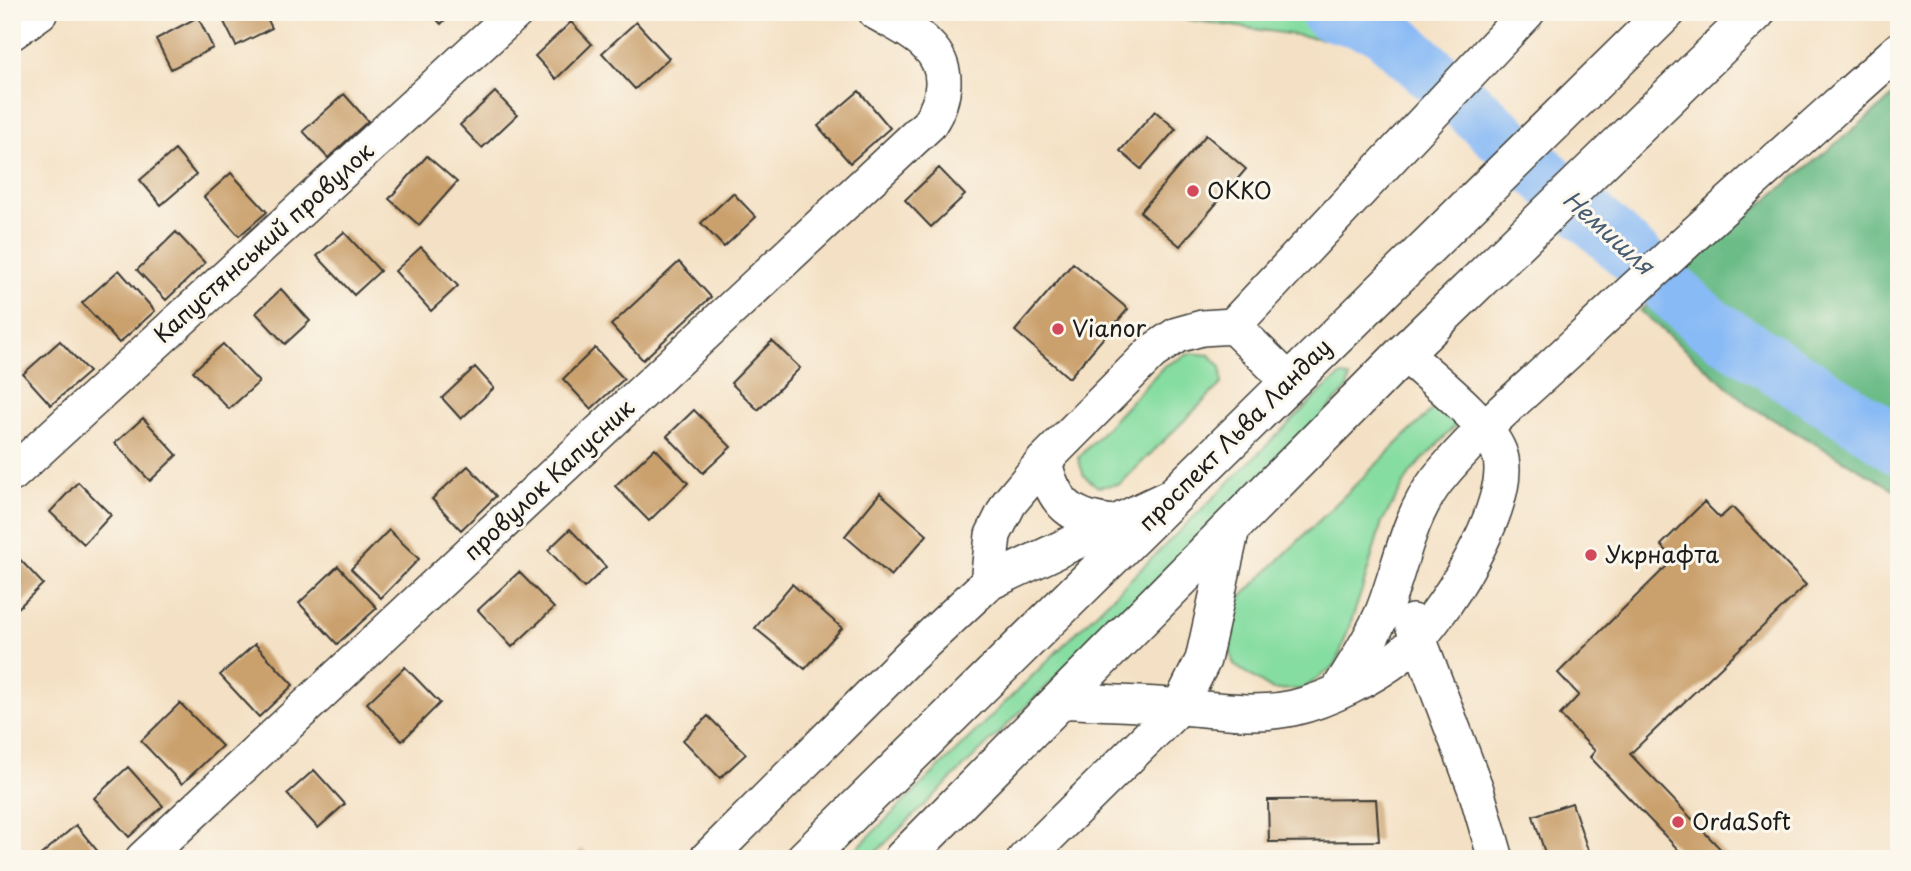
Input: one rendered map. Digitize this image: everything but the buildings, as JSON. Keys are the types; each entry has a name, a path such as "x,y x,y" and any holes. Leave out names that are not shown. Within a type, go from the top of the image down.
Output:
{"main road":[{"name":"проспект Льва Ландау","path":"805,859 1666,12"},
{"path":"903,859 1404,353 1756,12"},
{"path":"1360,312 1404,353"}],"street":[{"path":"12,32 40,12"},
{"name":"Капустянський провулок","path":"12,474 516,12"},
{"name":"провулок Капусник","path":"143,859 929,124 939,110 943,93 943,76 937,59 927,45 876,12"},
{"path":"988,583 993,535 1009,503 1044,461 1152,352 1177,335 1202,328 1233,326 1527,12"},
{"path":"1339,690 1367,646 1384,609 1415,515 1437,481 1484,427 1899,50"},
{"path":"1233,326 1290,382"},
{"path":"1060,701 1262,712 1315,702 1381,668 1418,640 1439,614 1466,571 1492,515 1504,474 1499,453 1484,427 1404,353"},
{"path":"1044,461 1048,482 1057,499 1068,509 1096,522 1116,523"},
{"path":"707,859 901,664 988,583 1175,495"},
{"path":"1025,859 1180,706 1203,660 1232,527"},
{"path":"1395,570 1418,640 1476,790 1496,859"}],"green space":[{"path":"1136,12 1345,12 1323,39"},
{"path":"1899,90 1899,492 1750,406 1640,311 1737,224"},
{"path":"1191,353 1210,355 1221,367 1222,383 1120,484 1098,487 1084,476 1078,458 1164,366"},
{"path":"1342,375 1350,378 1347,389 1278,462 869,859 846,859 1326,387"},
{"path":"1438,404 1457,424 1411,472 1382,522 1336,665 1303,689 1273,690 1234,665 1227,640 1237,601"}],"waterway":[{"name":"Немишля","path":"1328,12 1380,26 1706,322 1872,427 1899,447"}],"place":[{"name":"ОККО","path":"1193,191"},
{"name":"Vianor","path":"1058,329"},
{"name":"Укрнафта","path":"1591,555"},
{"name":"OrdaSoft","path":"1678,822"}]}
